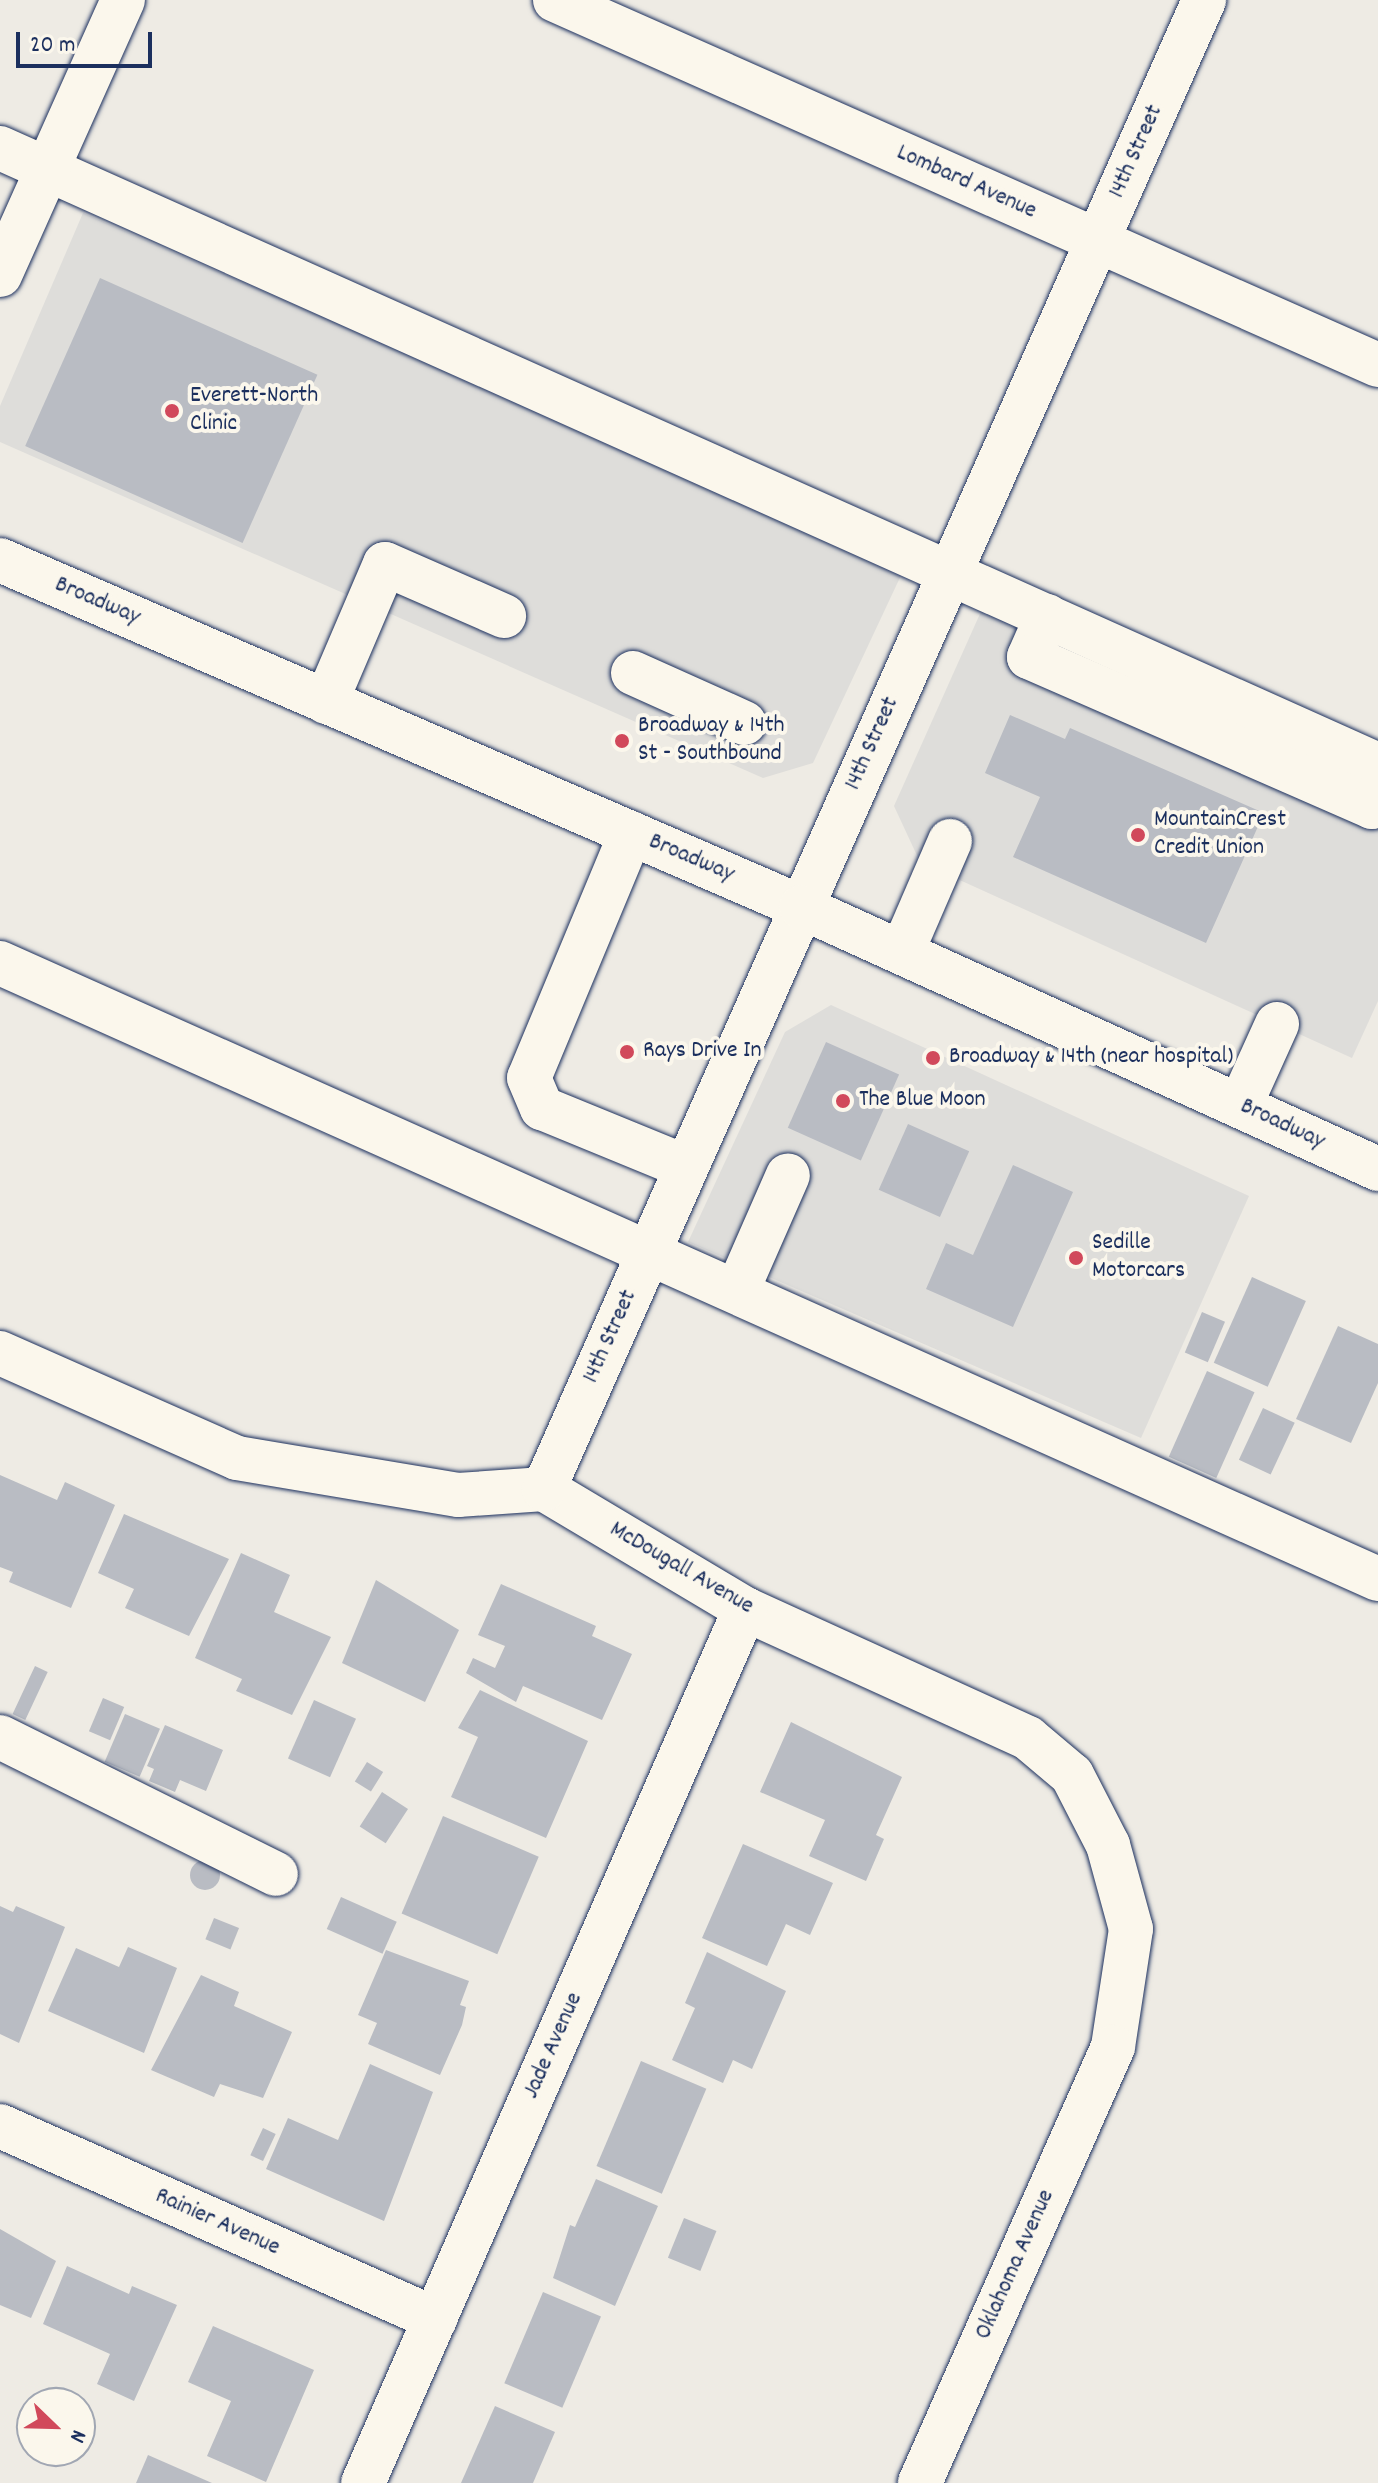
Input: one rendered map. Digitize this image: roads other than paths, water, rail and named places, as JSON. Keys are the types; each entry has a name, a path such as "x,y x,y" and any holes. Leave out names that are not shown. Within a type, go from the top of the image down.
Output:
{"street":[{"path":"4,254 47,169 123,0"},
{"name":"Lombard Avenue","path":"555,0 1378,365"},
{"name":"14th Street","path":"544,1489 1204,0"},
{"path":"0,148 1047,616 1376,789"},
{"name":"Broadway","path":"0,560 801,907 1378,1169"},
{"path":"326,702 385,564 504,616"},
{"path":"1047,616 1029,657 1376,789"},
{"path":"633,673 744,723"},
{"path":"631,833 529,1078 542,1108 686,1167"},
{"path":"902,952 950,841"},
{"path":"0,963 649,1253 738,1289 1378,1579"},
{"path":"1240,1106 1277,1024"},
{"path":"738,1289 788,1175"},
{"path":"0,1353 237,1458 458,1495 544,1489"},
{"name":"McDougall Avenue","path":"544,1489 745,1609 1028,1738 1072,1775 1108,1845 1131,1929 1113,2047"},
{"name":"Jade Avenue","path":"363,2483 745,1609"},
{"path":"0,1737 276,1874"},
{"name":"Oklahoma Avenue","path":"920,2483 1113,2047"},
{"name":"Rainier Avenue","path":"0,2126 435,2319"}],"place":[{"name":"Everett-North Clinic","path":"172,411"},
{"name":"Broadway & 14th St - Southbound","path":"622,741"},
{"name":"MountainCrest Credit Union","path":"1138,835"},
{"name":"Rays Drive In","path":"627,1052"},
{"name":"Broadway & 14th (near hospital)","path":"933,1058"},
{"name":"The Blue Moon","path":"843,1101"},
{"name":"Sedille Motorcars","path":"1076,1258"}]}
